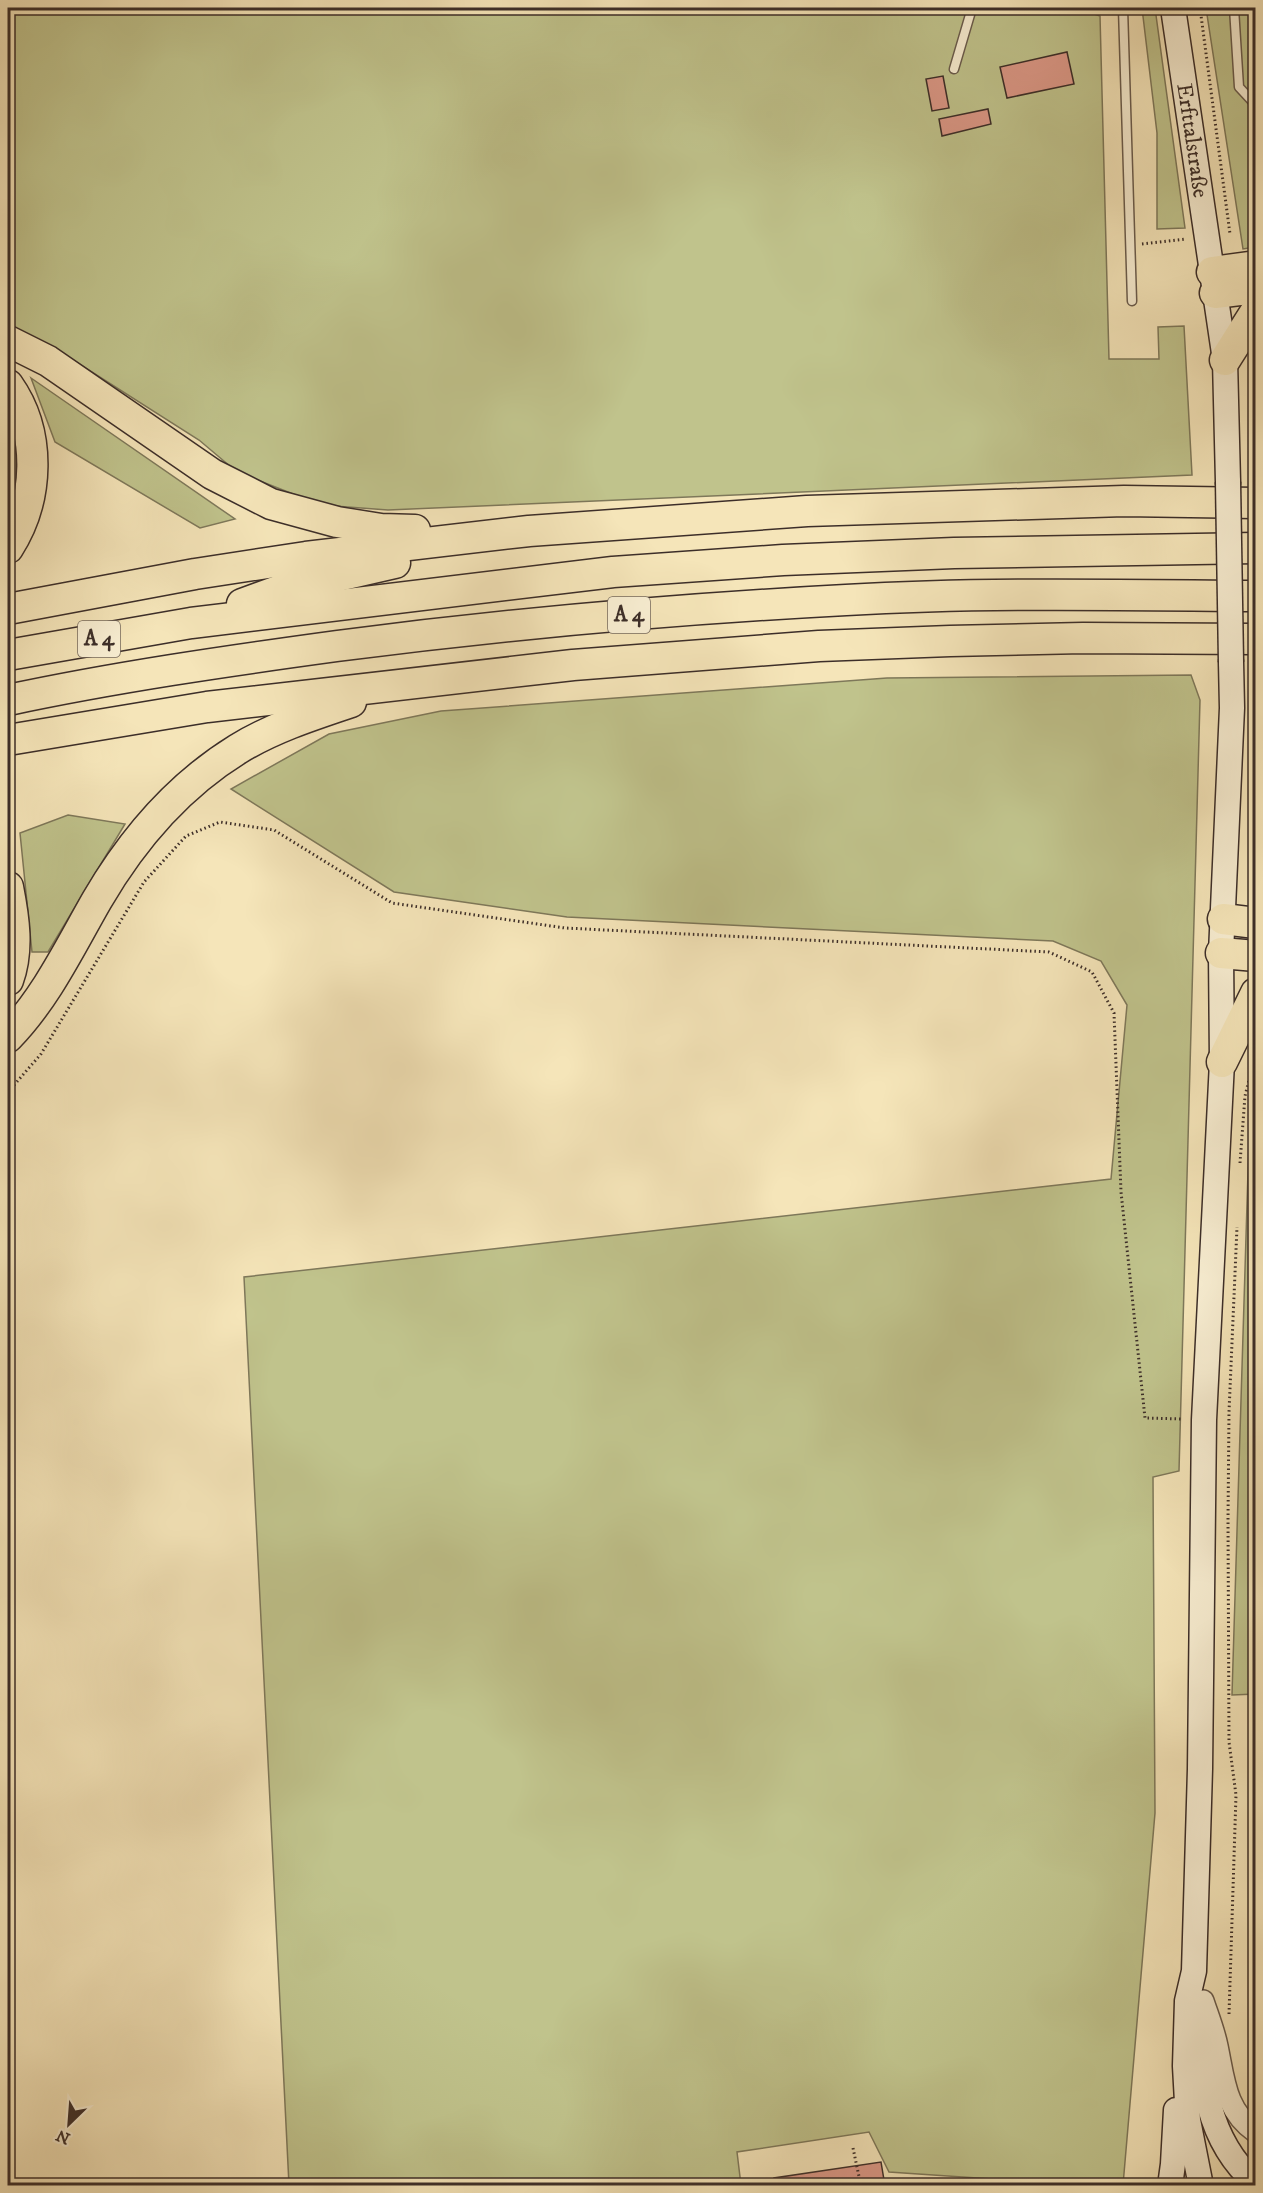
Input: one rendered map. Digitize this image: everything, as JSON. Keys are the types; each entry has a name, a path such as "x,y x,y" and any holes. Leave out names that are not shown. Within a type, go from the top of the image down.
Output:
{"highway":[{"path":"1214,283 1256,266"},
{"path":"1214,283 1256,288"},
{"path":"1225,360 1256,311"},
{"path":"8,341 48,361 212,474 271,504 337,522 381,529 530,531"},
{"path":"8,385 29,430 32,480 29,501 22,521 8,548"},
{"path":"8,609 195,574 306,557 530,531 807,511 1124,501 1254,493"},
{"path":"191,623 286,588 530,531"},
{"name":"A 4","path":"8,655 191,623 636,571 783,560 954,553 1256,548"},
{"name":"A 4","path":"8,700 243,658 467,629 605,617 847,600 1086,594 1256,596"},
{"path":"8,740 207,707 409,682 573,665 819,646 950,641 1072,638 1256,639"},
{"path":"8,1037 42,994 115,871 136,841 163,809 190,785 222,760 256,739 293,722 409,682"},
{"path":"8,887 15,931 8,980"},
{"path":"1223,919 1256,923"},
{"path":"1221,953 1256,956"},
{"path":"1222,1062 1256,993"}],"main road":[{"name":"Erfttalstraße","path":"1173,8 1225,360 1232,708 1221,953 1222,1062 1204,1420 1200,1769 1194,1971"},
{"path":"1194,1971 1203,2001 1203,2069 1208,2103 1228,2151 1243,2172 1256,2183"},
{"path":"1194,1971 1187,2001 1185,2066 1188,2120 1201,2186"},
{"path":"1170,2186 1175,2114 1185,2066"},
{"path":"1239,2186 1256,2183"}],"street":[{"path":"1203,2001 1217,2045 1221,2073 1229,2101 1240,2118 1256,2133"}],"lane":[{"path":"954,69 972,8"},
{"path":"1123,8 1132,301"},
{"path":"1234,8 1239,87 1256,102"}],"path":[{"path":"1130,245 1230,235 1200,8"},
{"path":"1254,357 1256,534"},
{"path":"8,1092 41,1054 144,882 186,836 220,822 274,830 392,903 565,928 1049,952 1092,972 1114,1013 1121,1192 1145,1418 1204,1420"},
{"path":"1239,1167 1245,1096 1256,1053"},
{"path":"1229,2018 1236,1795 1229,1742 1228,1488 1237,1226"},
{"path":"853,2148 861,2186"}],"green space":[{"path":"8,8 1076,8 1100,16 1109,359 1159,359 1158,327 1184,326 1192,475 388,510 321,505 237,472 199,440 51,346 8,327"},
{"path":"1142,8 1155,8 1185,228 1157,229 1157,133"},
{"path":"1206,8 1255,8 1255,247 1243,249"},
{"path":"31,378 235,519 200,528 55,442"},
{"path":"8,409 21,478 8,515"},
{"path":"1191,675 1200,700 1179,1471 1153,1477 1155,1813 1123,2185 1078,2185 889,2172 869,2132 737,2152 741,2185 289,2185 244,1277 1111,1179 1127,1005 1101,961 1053,941 567,917 394,892 231,789 329,734 441,711 887,678"},
{"path":"68,815 125,824 48,952 32,952 20,833"},
{"path":"1255,1090 1256,1694 1232,1695 1250,1106"}],"building":[{"path":"1067,52 1074,84 1007,98 1000,67"},
{"path":"943,76 949,108 932,111 926,79"},
{"path":"988,109 991,124 942,136 939,119"},
{"path":"881,2162 885,2186 775,2186 774,2178"}]}
